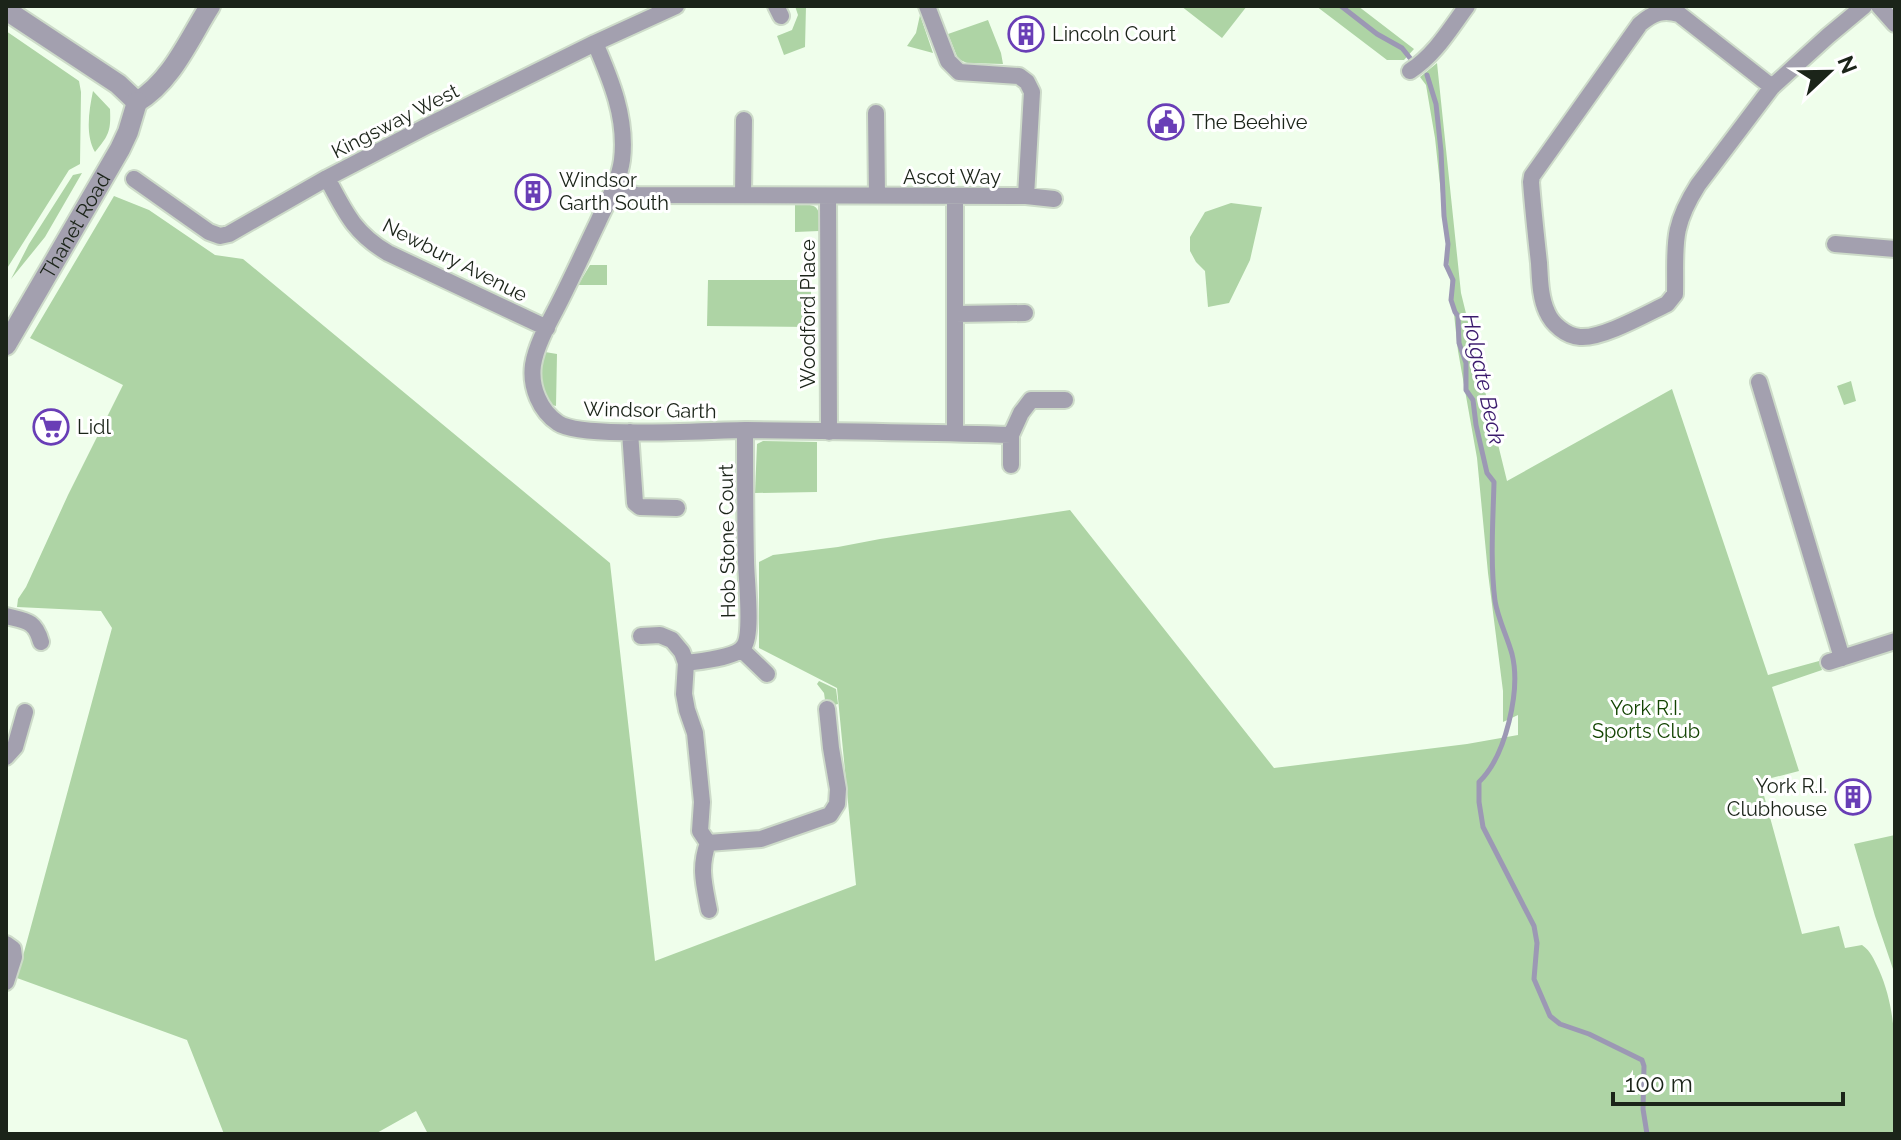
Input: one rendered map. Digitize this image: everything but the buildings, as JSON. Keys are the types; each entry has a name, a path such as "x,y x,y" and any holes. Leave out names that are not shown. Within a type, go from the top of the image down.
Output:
{"street":[{"path":"6,10 118,84 137,102 166,77 210,6"},
{"name":"Kingsway West","path":"137,186 209,232 220,236 229,234 327,178 452,113 676,6"},
{"name":"Ascot Way","path":"927,6 948,61 959,72 1019,76 1027,82 1032,92 1026,196"},
{"path":"1410,71 1434,51 1467,6"},
{"path":"1772,87 1679,14 1659,12 1640,24 1532,176 1542,299 1550,318 1558,327 1578,337 1589,336 1654,310 1673,299 1679,220 1698,185 1772,87 1864,6"},
{"path":"1879,6 1895,24"},
{"name":"Windsor Garth","path":"595,43 614,85 622,127 622,160 613,190 533,364 537,398 559,425 578,430 630,432 745,430 1011,435"},
{"name":"Thanet Road","path":"6,345 120,149 137,102"},
{"name":"Ascot Way","path":"876,113 877,196"},
{"path":"743,195 744,120"},
{"name":"Newbury Avenue","path":"327,178 358,231 372,244 547,328"},
{"name":"Ascot Way","path":"613,190 637,195 1026,196 1054,199"},
{"name":"Woodford Place","path":"828,196 829,432"},
{"path":"955,197 955,433"},
{"path":"1835,244 1895,249"},
{"path":"956,314 1025,313"},
{"path":"1759,382 1835,660 1895,641"},
{"path":"1011,465 1011,435 1031,400 1065,400"},
{"name":"Hob Stone Court","path":"742,650 747,642 748,629 745,430"},
{"path":"630,432 635,503 640,507 677,508"},
{"path":"6,616 30,622 38,630 41,642"},
{"path":"641,636 660,635 672,640 686,663 684,694 695,733 702,802 700,831 708,843"},
{"path":"686,663 710,660 742,650 767,674"},
{"path":"708,843 761,839 830,815 837,804 838,789 827,709"},
{"path":"6,757 15,747 25,712"},
{"path":"708,843 702,872 709,910"},
{"path":"6,944 13,949 14,957 6,982"}],"green space":[{"path":"795,6 806,6 805,47 784,55 777,36 792,30 798,15"},
{"path":"1181,6 1247,6 1222,38"},
{"path":"1316,6 1358,6 1414,49 1404,60 1387,60"},
{"path":"920,15 933,53 907,46 916,33"},
{"path":"988,20 1003,64 967,63 958,59 948,34"},
{"path":"6,31 79,81 81,92 80,164 69,170 6,270"},
{"name":"York R.I. Sports Club","path":"1437,63 1461,293 1507,481 1672,389 1768,675 1819,661 1822,670 1772,687 1799,771 1760,781 1802,934 1839,926 1845,948 1862,945 1879,970 1894,1029 1895,1134 428,1134 416,1111 375,1134 224,1134 187,1040 17,978 112,628 101,611 17,607 18,599 123,385 30,338 114,196 149,210 215,255 243,259 610,563 655,961 856,885 837,688 759,648 759,562 773,555 1070,510 1274,768 1518,735 1518,715 1503,722 1503,691 1477,458 1458,351 1435,138 1426,85 1420,77"},
{"path":"93,91 110,109 108,132 95,152 89,130"},
{"path":"82,173 45,237 11,279 29,244 73,175"},
{"path":"1231,203 1262,207 1250,260 1229,303 1208,307 1205,271 1190,251 1190,237 1205,212"},
{"path":"795,204 817,208 819,231 795,232"},
{"path":"590,265 607,265 607,285 578,285"},
{"path":"708,280 811,280 811,327 707,326"},
{"path":"545,352 557,354 556,406 548,399 543,386 541,373"},
{"path":"1851,381 1856,401 1844,405 1837,386"},
{"path":"763,441 817,442 817,492 755,493 757,444"},
{"path":"819,681 836,689 838,704 826,707 824,693 817,684"},
{"path":"1895,835 1895,975 1854,844"}],"waterway":[{"name":"Holgate Beck","path":"1341,6 1377,34 1402,48 1410,58"},
{"name":"Holgate Beck","path":"1427,75 1436,104 1448,244 1446,265 1453,280 1451,300 1458,316 1459,343 1466,363 1466,390 1473,400 1487,473 1494,482 1492,556 1495,601 1514,669 1513,703 1504,740 1489,771 1479,782 1483,827 1534,926 1537,943 1534,979 1550,1016 1560,1024 1589,1034 1642,1060 1647,1134"}],"place":[{"name":"Lincoln Court","path":"1026,34"},
{"name":"The Beehive","path":"1166,122"},
{"name":"Windsor Garth South","path":"533,192"},
{"name":"Lidl","path":"51,427"},
{"name":"York R.I. Clubhouse","path":"1853,797"}]}
